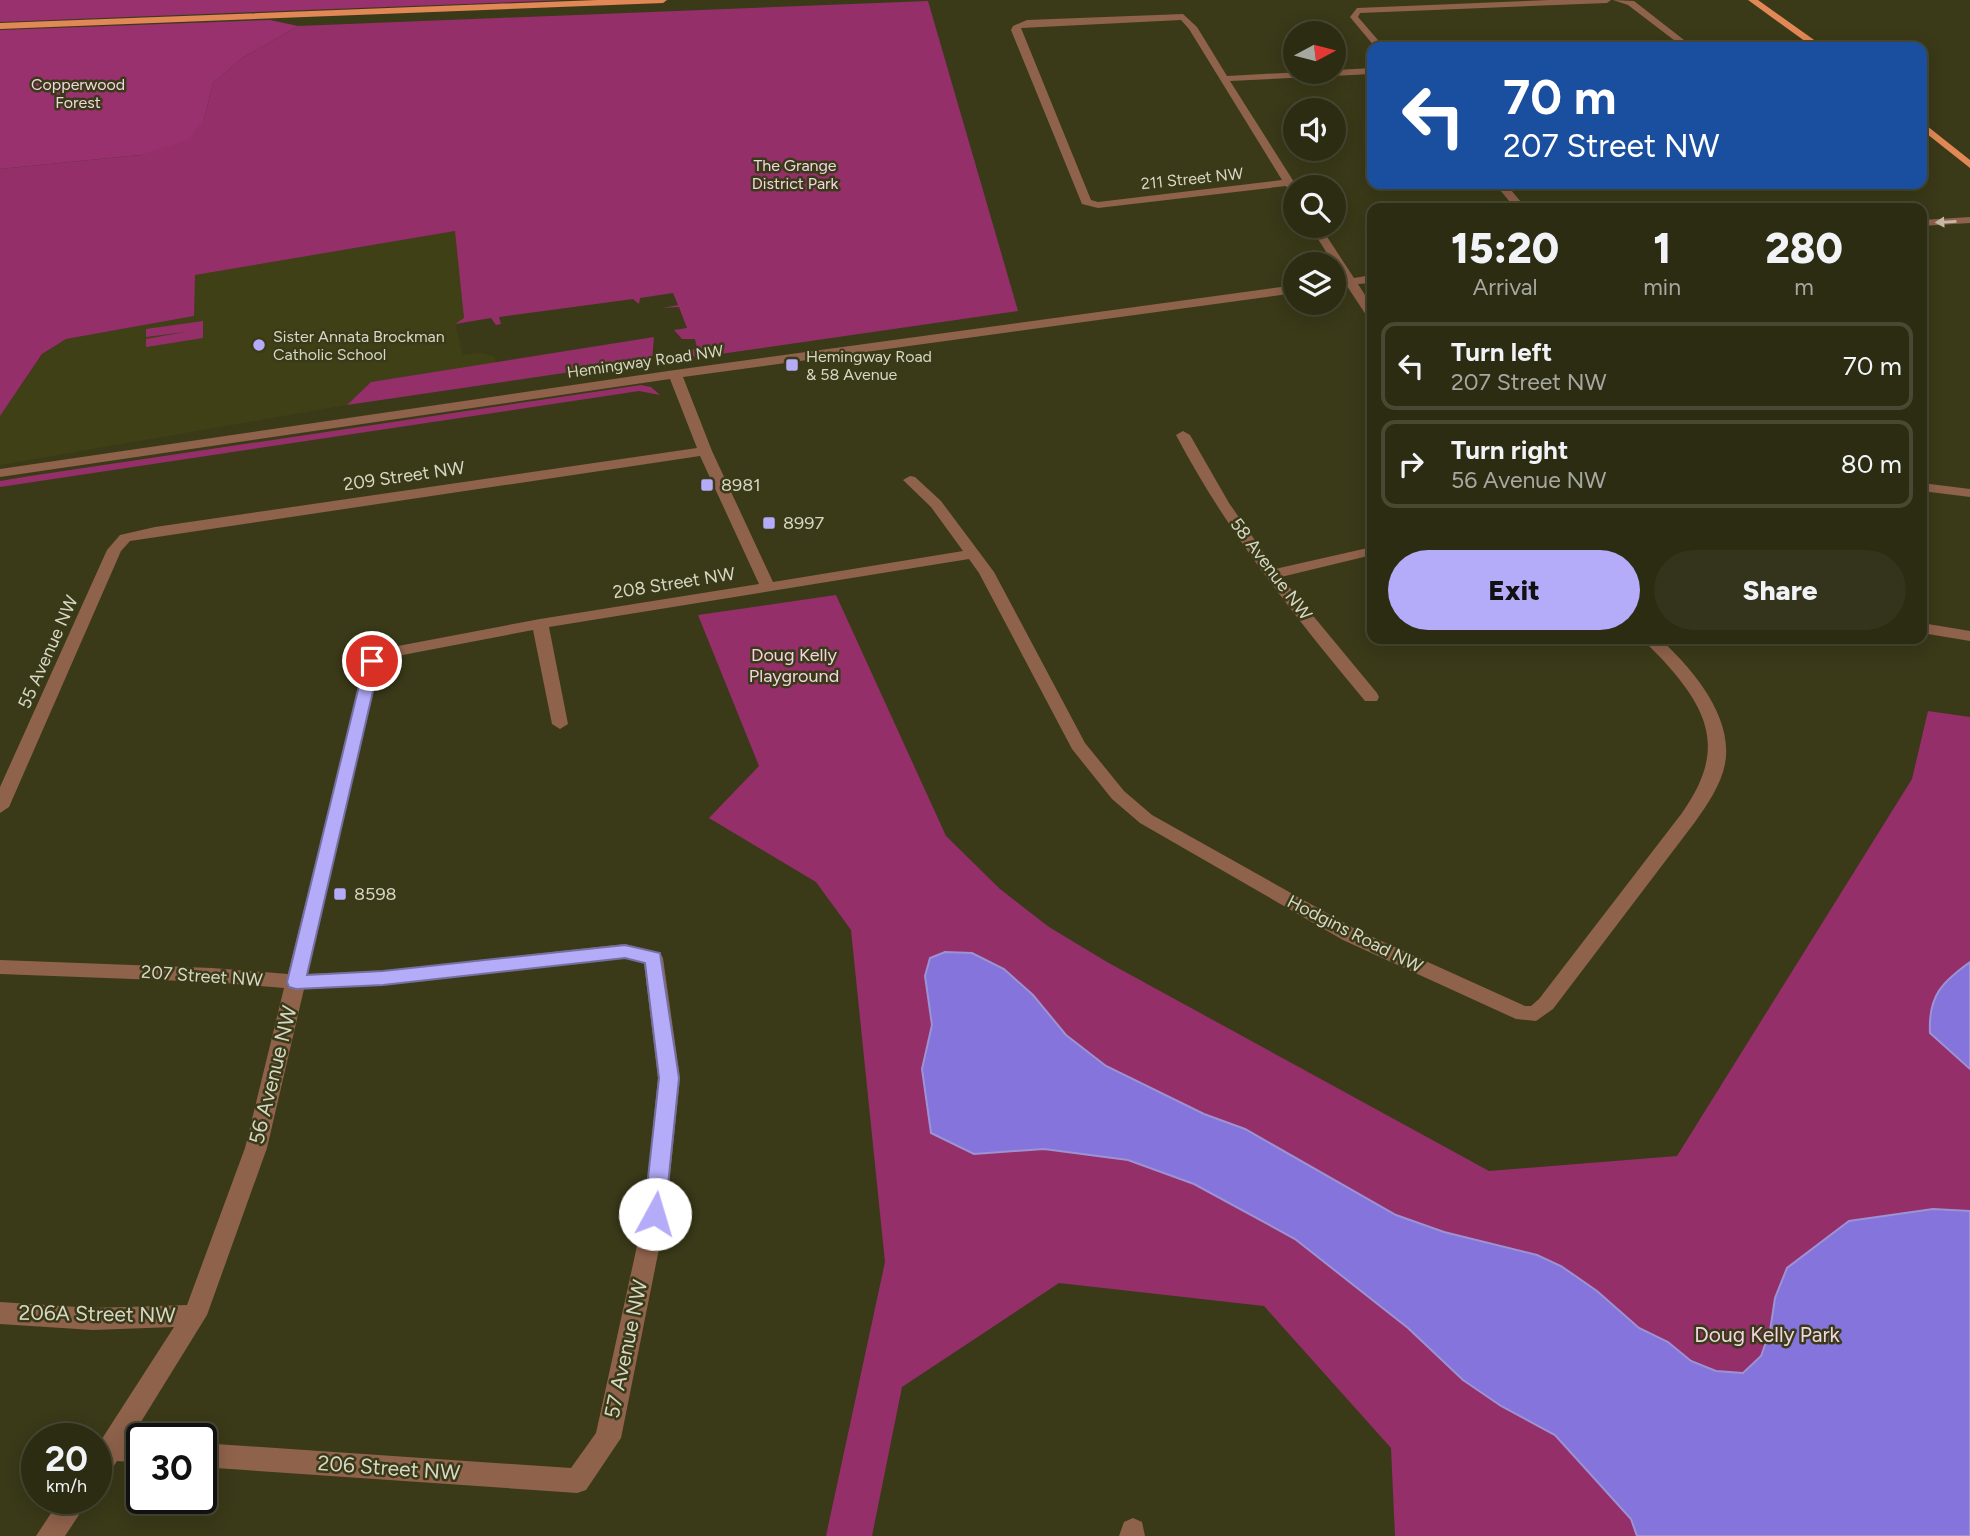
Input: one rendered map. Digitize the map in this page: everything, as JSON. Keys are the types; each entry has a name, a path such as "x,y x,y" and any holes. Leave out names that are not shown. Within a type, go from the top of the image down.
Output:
{"main road":[{"path":"0,26 663,0"},
{"path":"1752,0 1812,42"},
{"path":"1927,120 1970,154"},
{"path":"1927,129 1970,165"}],"street":[{"path":"1376,42 1354,16 1357,11 1607,0"},
{"path":"1621,1 1631,3 1682,42"},
{"name":"211 Street NW","path":"1224,79 1187,20 1173,16 1027,23 1017,26 1015,30 1086,202 1098,205 1283,189"},
{"path":"1284,175 1224,79 1367,71"},
{"path":"1504,189 1517,203"},
{"path":"1927,223 1970,220"},
{"path":"1927,235 1970,232"},
{"path":"1323,238 1367,307"},
{"path":"1346,282 1367,279"},
{"name":"Hemingway Road NW","path":"0,473 675,374 1283,291"},
{"path":"675,374 705,451 768,587"},
{"name":"58 Avenue NW","path":"1183,435 1202,474 1273,574 1371,697"},
{"name":"209 Street NW","path":"114,550 125,538 155,531 705,451"},
{"name":"Hodgins Road NW","path":"910,480 936,504 986,572 1078,745 1118,795 1146,819 1350,934 1523,1014 1536,1013 1546,1004 1694,810 1716,765 1717,742 1700,694 1657,644"},
{"path":"1927,488 1970,493"},
{"name":"55 Avenue NW","path":"0,807 114,550"},
{"path":"1273,574 1367,552"},
{"name":"208 Street NW","path":"382,653 540,624 973,554"},
{"path":"540,624 560,724"},
{"path":"1927,629 1970,636"},
{"name":"56 Avenue NW","path":"112,1449 195,1315 256,1148 372,661 382,653"},
{"name":"207 Street NW","path":"0,967 212,975 296,982 383,978 625,951 653,958"},
{"name":"57 Avenue NW","path":"577,1482 608,1438 655,1214 669,1078 653,958"},
{"name":"206A Street NW","path":"0,1313 93,1318 195,1315"},
{"path":"112,1449 126,1450"},
{"name":"206 Street NW","path":"217,1456 577,1482"},
{"path":"49,1536 65,1514"}],"shaded area":[{"name":"Sister Annata Brockman Catholic School","path":"456,231 464,319 455,324 463,355 479,353 494,356 497,363 371,382 347,405 0,465 0,416 43,354 66,339 194,316 194,275"},
{"path":"945,952 972,953 1004,969 1033,995 1066,1035 1106,1066 1204,1114 1245,1129 1396,1215 1444,1232 1537,1255 1561,1266 1597,1291 1639,1328 1668,1342 1691,1361 1716,1371 1743,1373 1761,1356 1770,1331 1775,1298 1787,1268 1849,1221 1933,1209 1970,1211 1970,1536 1637,1536 1631,1519 1555,1435 1501,1406 1463,1380 1408,1328 1295,1239 1194,1184 1128,1160 1044,1149 974,1154 931,1133 922,1069 932,1025 925,976 930,958"},
{"path":"1970,962 1970,1069 1930,1033 1930,1020 1931,1009 1939,991"}],"green space":[{"path":"0,0 565,0 0,22"},
{"name":"The Grange District Park","path":"928,1 1018,311 699,357 690,356 688,351 697,348 695,339 682,339 674,330 687,328 679,307 663,308 678,305 673,293 640,298 639,304 633,299 499,317 501,324 496,325 491,318 455,324 464,318 455,231 195,275 194,316 66,339 42,354 0,416 0,169 140,155 204,119 213,83 241,59 298,26"},
{"name":"Copperwood Forest","path":"270,20 298,26 241,59 213,83 204,119 188,140 140,155 0,169 0,30"},
{"path":"203,321 203,338 146,347 146,339 185,332 146,337 146,329"},
{"path":"654,337 652,360 347,405 371,382"},
{"path":"641,385 651,387 660,395 639,391 0,487 0,481 30,476"},
{"name":"Doug Kelly Park","path":"836,595 946,836 1000,889 1049,927 1107,962 1489,1171 1677,1156 1912,779 1928,711 1970,717 1970,1536 1395,1536 1391,1448 1264,1306 1059,1283 902,1387 872,1536 826,1536 885,1262 851,930 816,882 709,818 759,766 698,615"}],"place":[{"name":"Sister Annata Brockman Catholic School","path":"259,345"},
{"name":"Hemingway Road & 58 Avenue","path":"792,365"},
{"name":"8981","path":"707,485"},
{"name":"8997","path":"769,523"},
{"name":"8598","path":"340,894"}],"route":[{"path":"372,661 296,982 383,978 625,951 653,958 669,1078 655,1214"}],"park label":[{"name":"Doug Kelly Playground","path":"794,665"}]}
